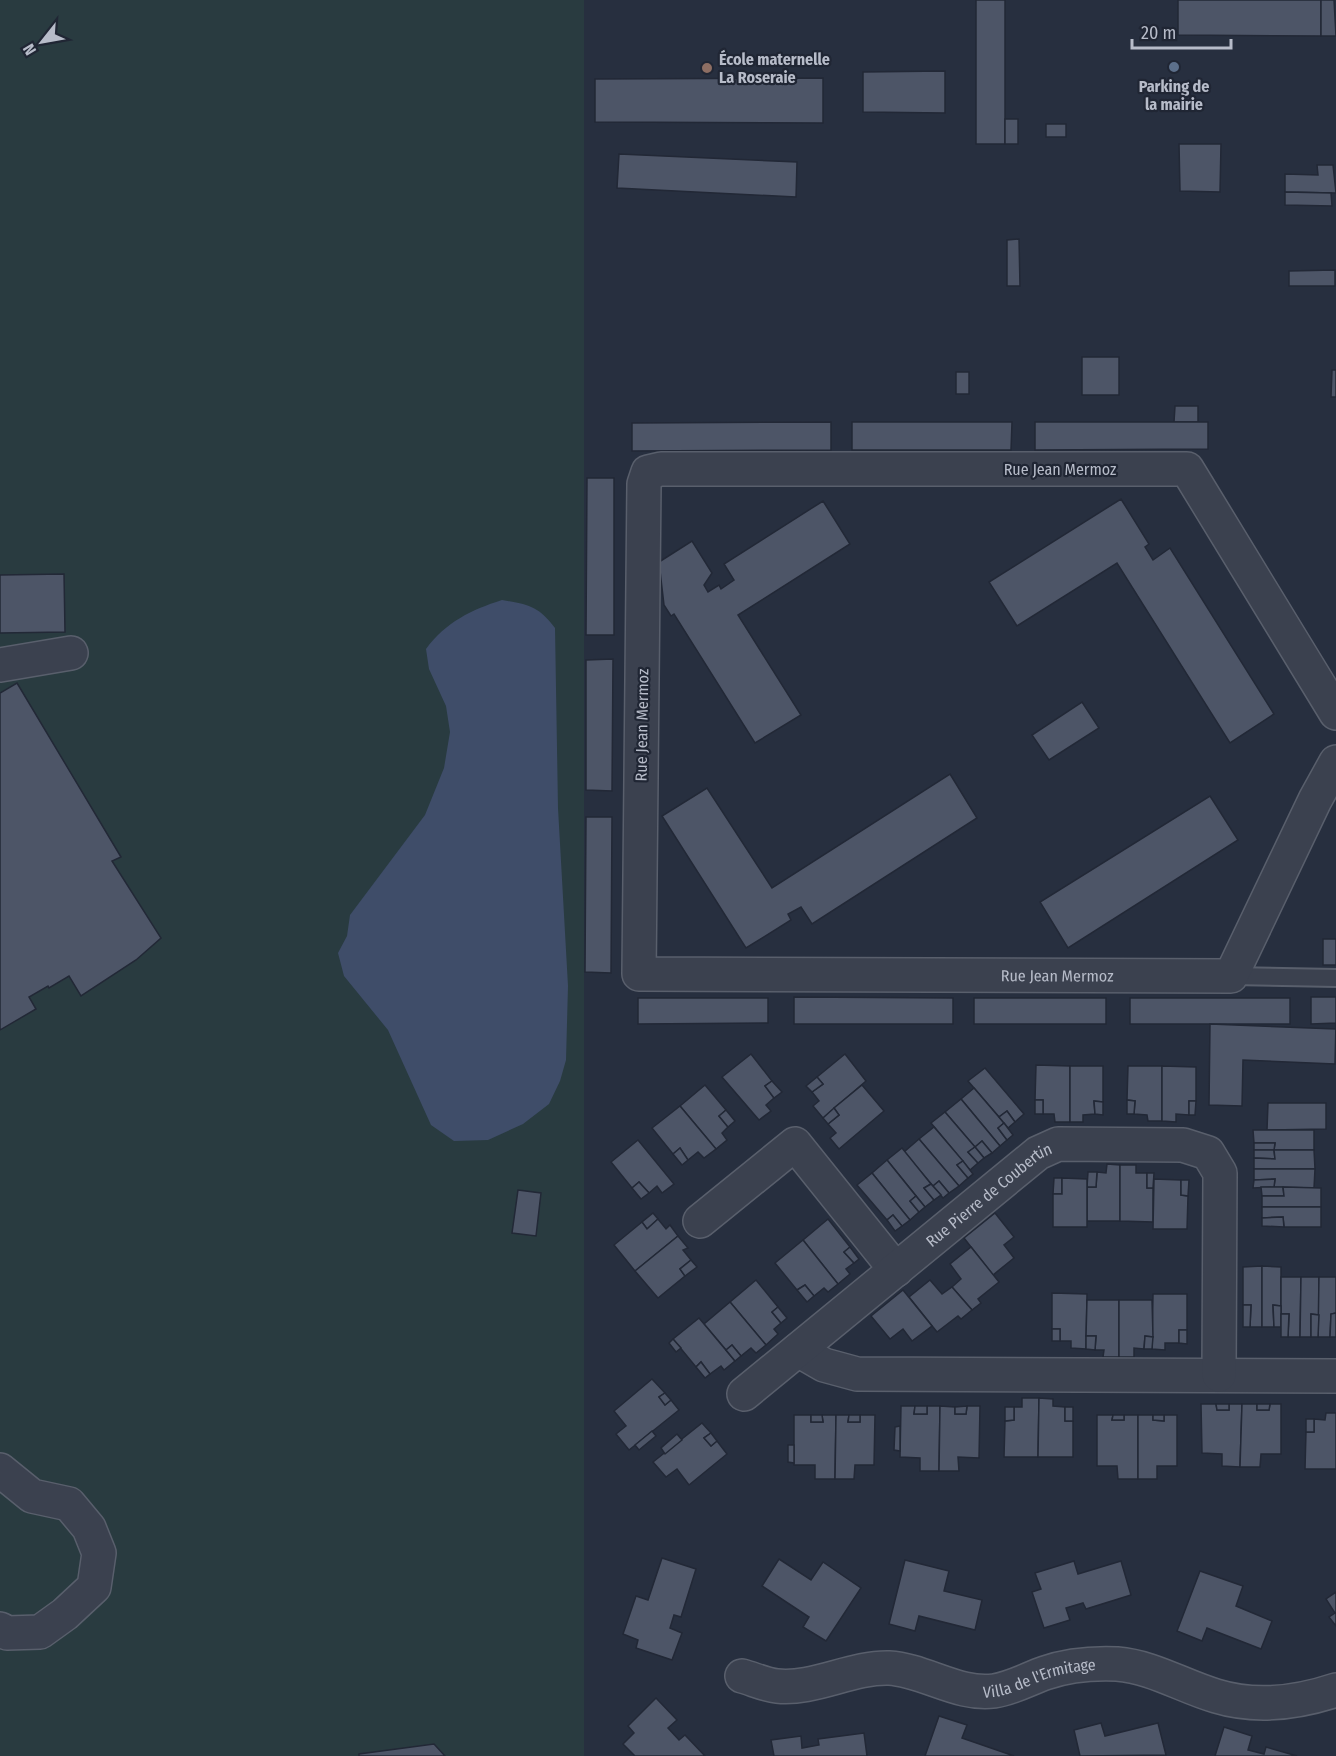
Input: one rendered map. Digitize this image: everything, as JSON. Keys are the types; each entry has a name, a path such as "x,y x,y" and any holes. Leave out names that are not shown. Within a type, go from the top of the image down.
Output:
{"street":[{"name":"Rue Jean Mermoz","path":"1231,976 639,974 644,484 648,472 661,468 1187,469 1336,713"},
{"path":"0,665 71,653"},
{"path":"1231,976 1315,800 1336,762"},
{"path":"700,1221 795,1144 896,1270"},
{"name":"Rue Pierre de Coubertin","path":"744,1394 1038,1153 1058,1144 1183,1145 1208,1153 1220,1173 1219,1375"},
{"path":"798,1350 824,1365 857,1374 1336,1376"},
{"path":"0,1470 32,1496 69,1504 89,1528 99,1553 94,1587 65,1614 40,1632 7,1633 0,1629"},
{"name":"Villa de l'Ermitage","path":"742,1676 777,1686 887,1668 921,1673 961,1687 991,1691 1016,1686 1046,1672 1084,1664 1117,1664 1145,1668 1216,1696 1265,1704 1310,1699 1336,1690"}],"lane":[{"path":"1231,976 1336,978"}],"shaded area":[{"path":"0,0 584,0 584,1756 0,1756"}],"water":[{"path":"502,600 533,608 555,628 558,808 568,986 566,1060 560,1081 549,1104 523,1124 488,1140 454,1141 431,1125 388,1030 344,976 338,953 347,936 350,915 425,815 444,768 450,732 446,706 429,669 426,649 442,631 460,618"}],"building":[{"path":"976,0 1005,0 1005,144 976,144"},
{"path":"1178,0 1321,0 1321,36 1178,35"},
{"path":"1321,0 1334,0 1336,36 1321,36"},
{"path":"945,71 945,113 863,112 863,72"},
{"path":"823,78 823,123 595,122 595,79"},
{"path":"1005,119 1018,119 1018,144 1005,144"},
{"path":"1046,124 1066,124 1066,137 1046,137"},
{"path":"1179,144 1221,144 1220,192 1180,191"},
{"path":"619,154 797,162 796,197 617,188"},
{"path":"1317,165 1333,165 1336,193 1285,192 1285,174 1318,175"},
{"path":"1285,192 1331,193 1332,206 1285,205"},
{"path":"1019,239 1020,286 1007,286 1007,240"},
{"path":"1335,270 1335,286 1289,286 1289,271"},
{"path":"1082,357 1119,357 1119,395 1082,395"},
{"path":"1332,370 1336,370 1336,397 1331,397"},
{"path":"956,372 969,372 969,394 956,394"},
{"path":"1175,406 1198,406 1198,422 1174,422"},
{"path":"831,422 831,450 632,451 632,423"},
{"path":"852,422 1012,422 1011,450 852,450"},
{"path":"1035,422 1208,422 1208,449 1035,450"},
{"path":"587,478 614,478 614,635 586,635"},
{"path":"1121,499 1149,544 1145,547 1153,560 1170,548 1274,714 1230,743 1117,563 1017,626 989,582"},
{"path":"823,501 850,544 738,615 801,715 755,743 674,614 671,616 664,605 659,562 692,541 712,573 704,585 708,592 719,585 721,589 734,580 724,564"},
{"path":"64,574 65,632 0,633 0,575"},
{"path":"613,659 612,791 586,790 586,660"},
{"path":"17,683 121,857 112,861 161,938 136,960 81,996 69,976 49,988 48,986 29,997 36,1009 0,1030 0,693"},
{"path":"1082,702 1099,728 1049,760 1032,735"},
{"path":"950,774 977,818 812,924 801,907 788,914 791,920 746,948 662,816 707,788 772,888"},
{"path":"1210,796 1238,840 1068,948 1040,902"},
{"path":"586,817 612,817 611,973 585,972"},
{"path":"1323,939 1336,939 1336,965 1323,965"},
{"path":"794,997 953,998 953,1024 794,1024"},
{"path":"1311,997 1336,997 1336,1023 1311,1024"},
{"path":"638,998 768,998 768,1023 638,1024"},
{"path":"974,998 1106,998 1106,1024 974,1024"},
{"path":"1130,998 1290,998 1290,1024 1130,1024"},
{"path":"1210,1024 1336,1029 1335,1064 1243,1060 1242,1106 1209,1105"},
{"path":"751,1054 772,1081 765,1086 774,1098 766,1105 771,1111 759,1120 722,1077"},
{"path":"845,1054 866,1081 823,1118 813,1106 819,1101 812,1092 823,1084 817,1077"},
{"path":"1036,1065 1070,1066 1070,1122 1055,1122 1054,1114 1043,1114 1043,1100 1035,1100"},
{"path":"1070,1066 1103,1066 1103,1102 1094,1101 1095,1114 1083,1115 1083,1122 1070,1122"},
{"path":"1128,1066 1162,1066 1162,1121 1148,1121 1147,1115 1134,1114 1135,1101 1127,1100"},
{"path":"1162,1066 1196,1067 1196,1101 1189,1101 1189,1115 1176,1114 1176,1122 1162,1121"},
{"path":"985,1068 1024,1114 1015,1122 1007,1111 999,1117 968,1081"},
{"path":"817,1077 823,1084 812,1092 806,1086"},
{"path":"772,1081 782,1092 774,1098 765,1086"},
{"path":"705,1085 726,1110 719,1116 728,1127 722,1133 727,1140 716,1149 680,1106"},
{"path":"862,1085 884,1111 839,1149 830,1138 836,1133 828,1124 839,1115 834,1108"},
{"path":"974,1088 1004,1123 998,1128 1007,1140 1000,1146 961,1099"},
{"path":"961,1099 1000,1146 992,1153 982,1141 975,1147 945,1112"},
{"path":"1035,1100 1043,1100 1043,1114 1035,1114"},
{"path":"1127,1100 1135,1101 1134,1114 1127,1114"},
{"path":"1094,1101 1103,1102 1103,1115 1095,1114"},
{"path":"1189,1101 1196,1101 1195,1115 1189,1115"},
{"path":"1268,1103 1326,1103 1326,1129 1267,1130"},
{"path":"680,1106 716,1149 704,1158 698,1152 688,1160 680,1148 673,1154 652,1128"},
{"path":"834,1108 839,1115 828,1124 823,1118"},
{"path":"726,1110 735,1121 728,1127 719,1116"},
{"path":"1007,1111 1015,1122 1008,1128 999,1117"},
{"path":"945,1112 975,1147 968,1152 978,1163 970,1170 931,1123"},
{"path":"1004,1123 1013,1135 1007,1140 998,1128"},
{"path":"934,1127 963,1161 957,1165 968,1178 959,1186 919,1139"},
{"path":"1253,1130 1314,1130 1314,1150 1274,1150 1275,1143 1254,1143"},
{"path":"919,1139 959,1186 949,1193 939,1181 933,1186 904,1152"},
{"path":"638,1140 674,1184 662,1193 657,1186 649,1193 639,1182 632,1188 611,1162"},
{"path":"982,1141 992,1153 984,1158 975,1147"},
{"path":"1254,1143 1275,1143 1274,1150 1254,1150"},
{"path":"975,1147 984,1158 978,1163 968,1152"},
{"path":"680,1148 688,1160 682,1165 673,1154"},
{"path":"902,1148 931,1184 924,1188 934,1200 925,1207 887,1160"},
{"path":"1254,1150 1274,1150 1275,1159 1254,1158"},
{"path":"1274,1150 1314,1150 1315,1169 1254,1169 1254,1158 1275,1159"},
{"path":"887,1160 916,1196 910,1201 919,1212 910,1220 872,1173"},
{"path":"963,1161 973,1174 968,1178 957,1165"},
{"path":"1107,1164 1120,1165 1120,1221 1087,1221 1087,1187 1096,1187 1097,1172 1106,1173"},
{"path":"1120,1165 1136,1165 1136,1173 1147,1173 1147,1188 1153,1188 1153,1222 1120,1221"},
{"path":"1254,1169 1315,1169 1314,1188 1274,1187 1275,1179 1254,1180"},
{"path":"1088,1172 1097,1172 1096,1187 1087,1187"},
{"path":"872,1173 910,1220 902,1226 893,1215 887,1220 857,1185"},
{"path":"1147,1173 1154,1173 1153,1188 1147,1188"},
{"path":"1054,1178 1062,1178 1062,1194 1053,1194"},
{"path":"1062,1178 1087,1179 1087,1227 1053,1227 1053,1194 1062,1194"},
{"path":"1154,1179 1181,1180 1181,1195 1188,1196 1187,1229 1153,1229"},
{"path":"1275,1179 1274,1187 1253,1188 1254,1180"},
{"path":"1181,1180 1189,1180 1188,1196 1181,1195"},
{"path":"939,1181 949,1193 943,1198 933,1186"},
{"path":"639,1182 649,1193 641,1199 632,1188"},
{"path":"931,1184 941,1195 934,1200 924,1188"},
{"path":"1261,1187 1283,1187 1284,1196 1262,1196"},
{"path":"1283,1187 1321,1188 1321,1207 1262,1207 1262,1196 1284,1196"},
{"path":"518,1190 541,1193 536,1236 512,1233"},
{"path":"916,1196 925,1207 919,1212 910,1201"},
{"path":"1262,1207 1321,1207 1321,1227 1284,1227 1283,1217 1262,1218"},
{"path":"653,1213 658,1219 647,1229 642,1222"},
{"path":"995,1213 1014,1237 1004,1245 1014,1258 993,1275 964,1238"},
{"path":"893,1215 902,1226 895,1231 887,1220"},
{"path":"1283,1217 1284,1227 1262,1226 1262,1218"},
{"path":"658,1219 666,1229 670,1225 678,1236 635,1271 614,1245 642,1222 647,1229"},
{"path":"828,1219 850,1247 844,1252 854,1263 846,1269 850,1274 838,1284 803,1240"},
{"path":"678,1236 688,1248 683,1250 691,1260 680,1269 685,1276 658,1298 635,1271"},
{"path":"803,1240 838,1284 828,1292 824,1288 814,1296 805,1285 797,1290 775,1263"},
{"path":"850,1247 859,1259 854,1263 844,1252"},
{"path":"971,1247 999,1282 978,1299 981,1303 972,1310 952,1287 961,1279 950,1264"},
{"path":"691,1260 697,1267 685,1276 680,1269"},
{"path":"1262,1266 1262,1327 1250,1327 1251,1305 1243,1305 1243,1267"},
{"path":"1262,1266 1281,1267 1281,1306 1273,1305 1274,1327 1262,1327"},
{"path":"1281,1277 1301,1277 1300,1337 1288,1337 1289,1314 1281,1314"},
{"path":"1301,1277 1319,1277 1319,1315 1311,1314 1311,1337 1300,1337"},
{"path":"1319,1277 1336,1277 1336,1313 1331,1314 1330,1337 1318,1337"},
{"path":"756,1280 778,1307 772,1312 781,1323 774,1329 778,1334 766,1345 730,1302"},
{"path":"930,1280 942,1294 952,1287 972,1310 961,1319 958,1316 937,1332 909,1297"},
{"path":"805,1285 814,1296 807,1302 797,1290"},
{"path":"903,1290 932,1326 912,1341 903,1329 890,1339 871,1316"},
{"path":"1052,1293 1087,1294 1086,1349 1071,1348 1071,1341 1060,1341 1060,1329 1052,1329"},
{"path":"1153,1294 1187,1294 1187,1330 1179,1330 1179,1343 1165,1343 1165,1350 1152,1349"},
{"path":"1087,1300 1119,1300 1119,1357 1103,1357 1104,1350 1095,1350 1096,1336 1086,1336"},
{"path":"1119,1300 1152,1300 1153,1337 1145,1336 1144,1349 1134,1348 1134,1357 1119,1357"},
{"path":"730,1302 766,1345 756,1353 751,1348 741,1356 732,1345 726,1350 704,1324"},
{"path":"1243,1305 1251,1305 1250,1327 1243,1327"},
{"path":"1273,1305 1281,1306 1281,1327 1274,1327"},
{"path":"778,1307 787,1318 781,1323 772,1312"},
{"path":"1336,1313 1336,1337 1330,1337 1331,1314"},
{"path":"1281,1314 1289,1314 1288,1337 1281,1337"},
{"path":"1311,1314 1319,1315 1318,1337 1311,1337"},
{"path":"699,1318 735,1361 724,1370 721,1366 710,1374 701,1362 696,1367 673,1339"},
{"path":"1052,1329 1060,1329 1060,1341 1052,1341"},
{"path":"1179,1330 1187,1330 1187,1344 1179,1343"},
{"path":"1086,1336 1096,1336 1095,1350 1086,1349"},
{"path":"1145,1336 1153,1337 1152,1349 1144,1349"},
{"path":"673,1339 681,1348 676,1352 669,1343"},
{"path":"732,1345 741,1356 735,1361 726,1350"},
{"path":"701,1362 710,1374 705,1378 696,1367"},
{"path":"652,1379 665,1393 659,1397 665,1405 671,1400 679,1410 629,1450 616,1434 626,1426 614,1411"},
{"path":"665,1393 671,1400 665,1405 659,1397"},
{"path":"1022,1398 1039,1398 1038,1457 1004,1457 1005,1421 1014,1420 1014,1407 1022,1407"},
{"path":"1039,1398 1053,1399 1053,1406 1065,1407 1065,1421 1073,1421 1073,1457 1038,1457"},
{"path":"1201,1404 1216,1404 1217,1410 1229,1410 1229,1404 1242,1404 1240,1467 1222,1466 1222,1454 1202,1453"},
{"path":"1216,1404 1229,1404 1229,1410 1217,1410"},
{"path":"1242,1404 1257,1404 1257,1410 1269,1410 1270,1404 1281,1404 1281,1454 1261,1454 1260,1467 1240,1467"},
{"path":"1257,1404 1270,1404 1269,1410 1257,1410"},
{"path":"901,1406 915,1406 914,1414 927,1414 927,1406 940,1406 939,1471 920,1471 920,1458 900,1457"},
{"path":"915,1406 927,1406 927,1414 914,1414"},
{"path":"940,1406 955,1407 955,1414 966,1414 967,1406 980,1406 979,1458 958,1457 959,1471 939,1471"},
{"path":"967,1406 966,1414 955,1414 955,1407"},
{"path":"1005,1407 1014,1407 1014,1420 1005,1421"},
{"path":"1065,1407 1073,1407 1073,1421 1065,1421"},
{"path":"1326,1413 1336,1413 1336,1469 1305,1469 1306,1432 1314,1432 1314,1419 1325,1420"},
{"path":"794,1415 811,1415 811,1422 823,1422 822,1415 836,1415 835,1479 815,1479 815,1465 794,1465"},
{"path":"811,1415 822,1415 823,1422 811,1422"},
{"path":"836,1415 849,1415 848,1422 860,1422 860,1415 875,1415 874,1465 855,1465 854,1479 835,1479"},
{"path":"849,1415 860,1415 860,1422 848,1422"},
{"path":"1097,1415 1113,1415 1112,1420 1124,1420 1124,1415 1138,1415 1138,1479 1118,1479 1117,1466 1097,1466"},
{"path":"1113,1415 1124,1415 1124,1420 1112,1420"},
{"path":"1138,1415 1153,1415 1153,1420 1164,1421 1164,1415 1177,1415 1177,1466 1157,1466 1157,1479 1138,1479"},
{"path":"1153,1415 1164,1415 1164,1421 1153,1420"},
{"path":"1306,1419 1314,1419 1314,1432 1306,1432"},
{"path":"702,1423 711,1433 704,1438 711,1446 717,1441 727,1454 689,1485 677,1469 666,1477 653,1462"},
{"path":"900,1426 900,1451 894,1450 895,1427"},
{"path":"652,1431 656,1436 639,1450 635,1445"},
{"path":"711,1433 717,1441 711,1446 704,1438"},
{"path":"677,1434 682,1440 665,1454 661,1448"},
{"path":"788,1445 794,1445 794,1463 788,1462"},
{"path":"662,1558 696,1569 681,1617 674,1615 670,1628 682,1633 672,1660 636,1648 638,1640 623,1634 636,1596 648,1600"},
{"path":"779,1559 811,1580 823,1562 861,1588 826,1641 803,1627 809,1617 762,1586"},
{"path":"905,1560 949,1571 944,1591 982,1600 975,1630 919,1616 915,1631 889,1624"},
{"path":"1074,1561 1078,1574 1121,1561 1131,1595 1086,1609 1083,1603 1066,1608 1070,1620 1044,1628 1032,1592 1041,1589 1035,1573"},
{"path":"1200,1571 1243,1586 1236,1606 1272,1621 1261,1649 1207,1628 1202,1641 1177,1631"},
{"path":"1336,1592 1336,1626 1329,1617 1335,1613 1326,1599"},
{"path":"656,1698 677,1720 668,1728 679,1740 685,1735 705,1756 635,1756 623,1744 634,1733 628,1726"},
{"path":"939,1716 967,1725 962,1738 1014,1756 925,1756"},
{"path":"1101,1723 1105,1736 1158,1723 1166,1755 1080,1756 1074,1730"},
{"path":"1224,1727 1252,1736 1248,1750 1264,1754 1266,1747 1297,1756 1215,1756"},
{"path":"864,1733 867,1756 774,1756 771,1740 801,1736 802,1748 819,1745 818,1739"},
{"path":"434,1744 445,1756 359,1756 359,1754"}],"place":[{"name":"Parking de la mairie","path":"1174,67"},
{"name":"École maternelle La Roseraie","path":"707,68"}]}
